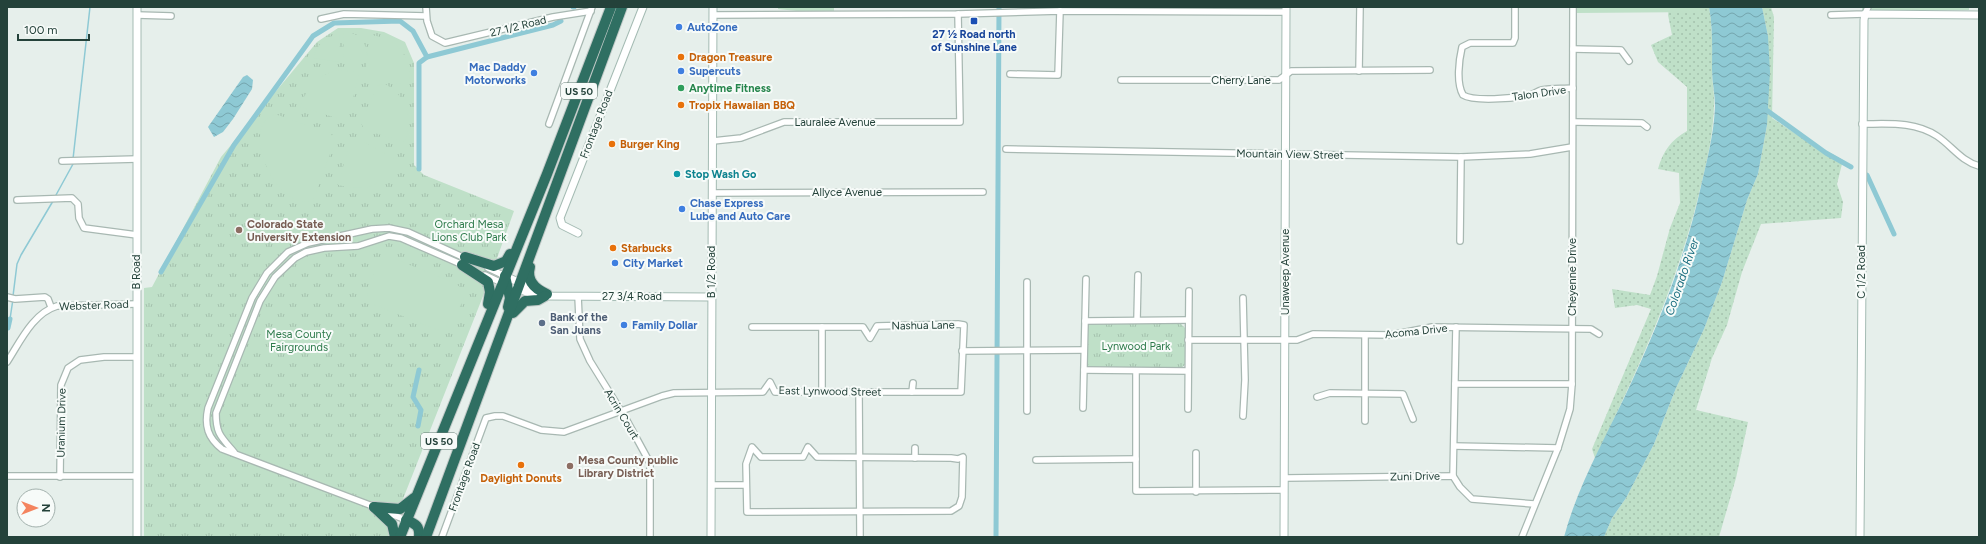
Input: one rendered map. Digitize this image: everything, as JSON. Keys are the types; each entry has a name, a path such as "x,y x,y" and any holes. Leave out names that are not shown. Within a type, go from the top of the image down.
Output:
{"highway":[{"name":"US 50","path":"400,537 504,282 611,7"},
{"name":"US 50","path":"426,537 520,287 622,7"},
{"path":"463,261 491,266 498,265 506,261 546,174"},
{"path":"548,295 534,286 530,279 529,272 551,214 555,191"},
{"path":"463,261 488,282 490,292 464,377"},
{"path":"504,282 510,298 508,317"},
{"path":"508,317 522,303 538,300 548,295"},
{"path":"374,507 400,509 407,505 416,496"},
{"path":"374,507 392,524 395,537"},
{"path":"406,520 417,525 419,528 419,537"}],"street":[{"name":"B Road","path":"137,7 137,537"},
{"path":"321,19 344,14 426,16 426,7"},
{"name":"Frontage Road","path":"578,233 562,225 560,218 643,7"},
{"name":"B 1/2 Road","path":"711,537 710,392 713,7"},
{"path":"1359,71 1360,7"},
{"name":"Talon Drive","path":"1515,7 1515,38 1513,43 1470,43 1464,45 1461,53 1459,69 1460,86 1463,95 1474,98 1511,98 1527,96 1551,89 1573,88"},
{"name":"Cheyenne Drive","path":"1522,537 1534,504 1558,448 1570,409 1572,384 1572,147 1574,122 1572,49 1573,7"},
{"name":"C 1/2 Road","path":"1860,537 1862,37 1865,14 1868,7"},
{"path":"549,124 592,9"},
{"name":"27 1/2 Road","path":"426,16 432,36 445,42 592,9"},
{"path":"713,15 1286,10"},
{"name":"Unaweep Avenue","path":"1284,537 1286,10"},
{"path":"1010,74 1058,75 1060,11"},
{"name":"Lauralee Avenue","path":"713,140 741,138 784,122 960,122 958,14"},
{"path":"137,15 171,16"},
{"path":"1830,15 1979,15"},
{"path":"1572,49 1621,50 1629,61"},
{"name":"Cherry Lane","path":"1121,80 1279,80 1291,71 1430,70"},
{"path":"1574,122 1642,124 1647,127"},
{"path":"1862,124 1901,124 1919,127 1936,136 1959,156 1979,166"},
{"name":"Mountain View Street","path":"1006,149 1461,157 1530,154 1572,147"},
{"path":"1460,241 1461,157"},
{"path":"62,161 137,159"},
{"name":"Allyce Avenue","path":"712,193 983,192"},
{"path":"17,200 72,198 78,204 79,218 84,228 137,235"},
{"path":"406,520 234,452 222,449 210,437 206,428 206,416 252,298 262,280 288,252 308,243 372,229 389,228 408,232 504,282"},
{"path":"234,452 219,435 216,426 216,413 260,301 275,277 288,263 306,252 324,248 358,246 389,236 402,238 463,261"},
{"path":"1137,320 1138,275"},
{"path":"1083,408 1086,279"},
{"name":"27 3/4 Road","path":"504,282 520,287 535,295 711,297"},
{"path":"1026,411 1027,282"},
{"path":"1188,409 1189,291"},
{"name":"Acrin Court","path":"578,296 580,339 590,361 650,463 650,537"},
{"path":"8,297 15,299 45,297 48,299 51,308"},
{"path":"1243,298 1243,416"},
{"name":"Webster Road","path":"7,362 40,314 51,308 57,306 136,304"},
{"path":"1085,321 1188,320"},
{"name":"Nashua Lane","path":"822,327 863,326 870,338 877,326 958,324 964,326 962,351"},
{"path":"752,327 822,327 822,392"},
{"name":"Acoma Drive","path":"1188,340 1297,340 1313,334 1390,335 1432,327 1572,328 1591,329 1599,334"},
{"path":"1453,476 1456,327"},
{"path":"1364,335 1364,421"},
{"path":"962,351 1084,350"},
{"name":"East Lynwood Street","path":"710,392 763,392 770,382 775,392 961,392 962,351"},
{"name":"Uranium Drive","path":"60,477 61,385 68,368 80,360 104,357 136,357"},
{"path":"1084,370 1188,370"},
{"path":"1136,371 1136,491 1196,492 1284,490"},
{"path":"912,392 913,383"},
{"path":"1455,384 1572,384"},
{"path":"620,411 674,393 710,392"},
{"path":"860,392 860,537"},
{"path":"1317,397 1330,393 1403,394 1406,398 1413,419"},
{"name":"Frontage Road","path":"442,537 486,418 503,416 541,430 564,432 620,411"},
{"path":"1454,446 1558,448"},
{"path":"752,447 761,457 803,457 808,447 817,457 860,458 958,459 962,457 962,497 959,506 951,510 747,512 746,464 752,447"},
{"path":"915,448 915,458"},
{"path":"1196,453 1196,492"},
{"path":"1036,460 1136,459"},
{"path":"7,476 137,476"},
{"name":"Zuni Drive","path":"1285,478 1453,476 1460,487 1472,499 1534,504"},
{"path":"711,485 746,485"}],"green space":[{"path":"778,7 834,7 834,15 778,9"},
{"path":"1577,7 1703,7 1704,12 1577,13"},
{"path":"1669,7 1709,7 1712,31 1712,76 1714,102 1710,146 1692,221 1669,290 1642,358 1595,458 1592,449 1651,309 1637,305 1615,308 1612,289 1650,295 1657,276 1670,228 1680,203 1679,173 1658,169 1662,157 1668,147 1676,138 1687,131 1687,87 1658,62 1651,45 1672,35 1668,15"},
{"path":"1762,7 1771,7 1774,17 1772,118 1796,134 1843,160 1837,184 1843,202 1841,218 1761,224 1742,272 1727,325 1712,358 1696,410 1748,422 1736,478 1719,537 1604,537 1612,518 1626,498 1654,444 1676,388 1704,329 1722,282 1747,200 1758,174 1767,125 1768,36"},
{"path":"1862,7 1969,7 1969,10 1862,10"},
{"name":"Mesa County Fairgrounds","path":"338,28 361,28 384,32 405,42 414,63 414,165 424,175 514,211 487,286 388,537 144,537 144,288 152,287 221,157 317,42"},
{"path":"344,32 354,34 361,39 367,51 367,56 371,35 388,40 396,45 402,51 409,67 408,85 368,79 365,76 367,58 363,61 343,59"},
{"path":"340,34 339,62 313,58 317,49 326,39"},
{"path":"338,70 357,72 359,75 348,117 340,119 300,107 306,93 314,83 324,75"},
{"path":"383,83 397,93 406,108 409,124 405,142 368,131 361,123 376,87"},
{"path":"275,114 323,131 329,131 335,140 313,201 301,201 290,196 271,176 261,148 260,135 264,122"},
{"path":"356,139 361,140 397,160 386,176 374,185 358,188 338,185 349,145"},
{"path":"383,257 390,257 457,284 463,291 464,299 449,328 438,330 372,304 367,300 368,289 372,277"},
{"name":"Lynwood Park","path":"1181,324 1185,328 1186,364 1181,368 1088,367 1088,325"}],"water":[{"name":"Colorado River","path":"1709,7 1762,7 1768,36 1770,72 1767,125 1758,174 1747,200 1722,282 1704,329 1676,388 1654,444 1626,498 1612,518 1604,537 1564,537 1569,519 1583,483 1637,371 1659,319 1687,240 1710,147 1713,127 1715,102 1712,74 1712,31"},
{"path":"247,75 253,80 252,89 223,132 214,137 208,127 243,77"}],"waterway":[{"path":"73,159 90,7"},
{"path":"996,537 999,7"},
{"path":"161,272 234,145 313,36 334,23 400,21 413,31 427,57"},
{"path":"419,169 419,63 427,57 553,25 561,21"},
{"path":"1765,109 1826,153 1851,167"},
{"path":"56,195 73,164"},
{"path":"1867,175 1894,234"},
{"path":"13,296 17,264 53,201"},
{"path":"10,319 13,299"},
{"path":"8,328 10,319"},
{"path":"418,426 421,410 413,397 419,370"}],"place":[{"name":"27 ½ Road north of Sunshine Lane","path":"974,21"},
{"name":"AutoZone","path":"679,27"},
{"name":"Dragon Treasure","path":"681,57"},
{"name":"Supercuts","path":"681,71"},
{"name":"Mac Daddy Motorworks","path":"534,73"},
{"name":"Anytime Fitness","path":"681,88"},
{"name":"Tropix Hawaiian BBQ","path":"681,105"},
{"name":"Burger King","path":"612,144"},
{"name":"Stop Wash Go","path":"677,174"},
{"name":"Chase Express Lube and Auto Care","path":"682,209"},
{"name":"Colorado State University Extension","path":"239,230"},
{"name":"Starbucks","path":"613,248"},
{"name":"City Market","path":"615,263"},
{"name":"Bank of the San Juans","path":"542,323"},
{"name":"Family Dollar","path":"624,325"},
{"name":"Daylight Donuts","path":"521,465"},
{"name":"Mesa County public Library District","path":"570,466"}],"park label":[{"name":"Orchard Mesa Lions Club Park","path":"469,230"}]}
